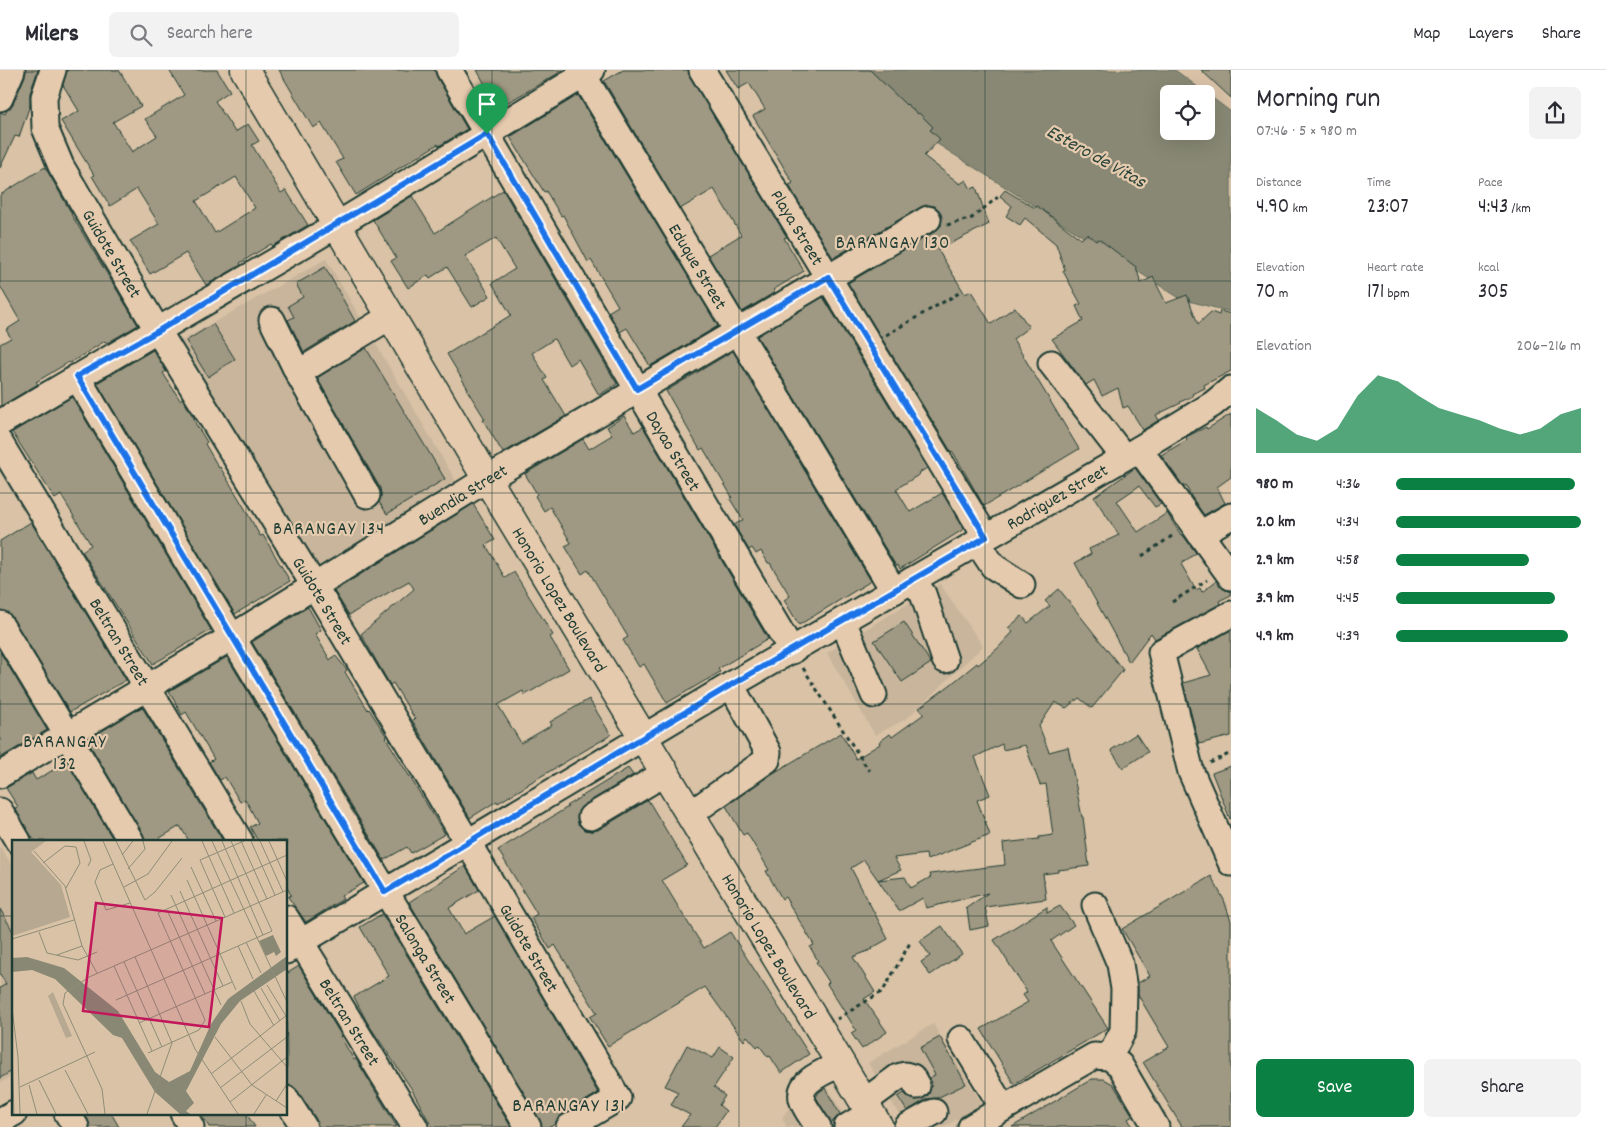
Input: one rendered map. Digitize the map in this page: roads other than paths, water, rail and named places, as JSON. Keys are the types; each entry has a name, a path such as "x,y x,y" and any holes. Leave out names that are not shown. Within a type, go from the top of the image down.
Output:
{"main road":[{"name":"Honorio Lopez Boulevard","path":"245,70 486,479 871,1114"}],"street":[{"path":"0,98 12,70"},
{"name":"Guidote Street","path":"53,70 44,97 45,128 61,166 158,331 468,842 618,1098 569,1127"},
{"name":"Dayao Street","path":"449,70 792,651"},
{"name":"Playa Street","path":"702,70 828,277 982,540 993,566 1022,585"},
{"path":"0,423 77,376 158,331 337,225 585,72"},
{"name":"Eduque Street","path":"585,72 737,330 903,586 922,594 945,660"},
{"name":"Buendia Street","path":"0,775 315,587 486,479 928,219"},
{"path":"298,373 391,316"},
{"path":"272,320 298,373 367,495"},
{"path":"1051,364 1196,528 1228,573"},
{"name":"Salonga Street","path":"77,376 385,892 528,1127"},
{"name":"Rodriguez Street","path":"294,946 731,685 1131,453 1213,404 1231,389"},
{"name":"Beltran Street","path":"0,443 239,840"},
{"path":"1196,528 1231,516"},
{"path":"1231,614 1161,652 1191,772 1231,863"},
{"path":"841,622 848,633 874,695"},
{"path":"0,624 130,840"},
{"path":"690,814 767,760 768,752 731,685"},
{"path":"591,817 665,773"},
{"path":"0,811 17,840"},
{"path":"1095,905 1120,964 1124,989 1123,1031 1109,1057"},
{"name":"Beltran Street","path":"288,925 294,946 414,1127"},
{"path":"961,1039 1003,1108"},
{"path":"971,1127 1094,1056 1109,1057 1120,1065 1156,1127"},
{"path":"818,1127 802,1100 802,1091 806,1082 840,1064"},
{"path":"847,1127 871,1114 898,1077 905,1075 912,1077 930,1107 907,1127"},
{"path":"288,1102 304,1127"},
{"path":"0,1121 12,1114"},
{"path":"68,1114 76,1127"},
{"path":"184,1114 191,1127"}],"water":[{"name":"Estero de Vitas","path":"856,70 1175,70 1195,85 1160,85 1160,140 1215,140 1215,100 1231,112 1231,312 1181,299 895,117"}],"district":[{"name":"BARANGAY 130","path":"893,241"},
{"name":"BARANGAY 134","path":"329,527"},
{"name":"BARANGAY 132","path":"65,751"},
{"name":"BARANGAY 131","path":"569,1104"}]}
